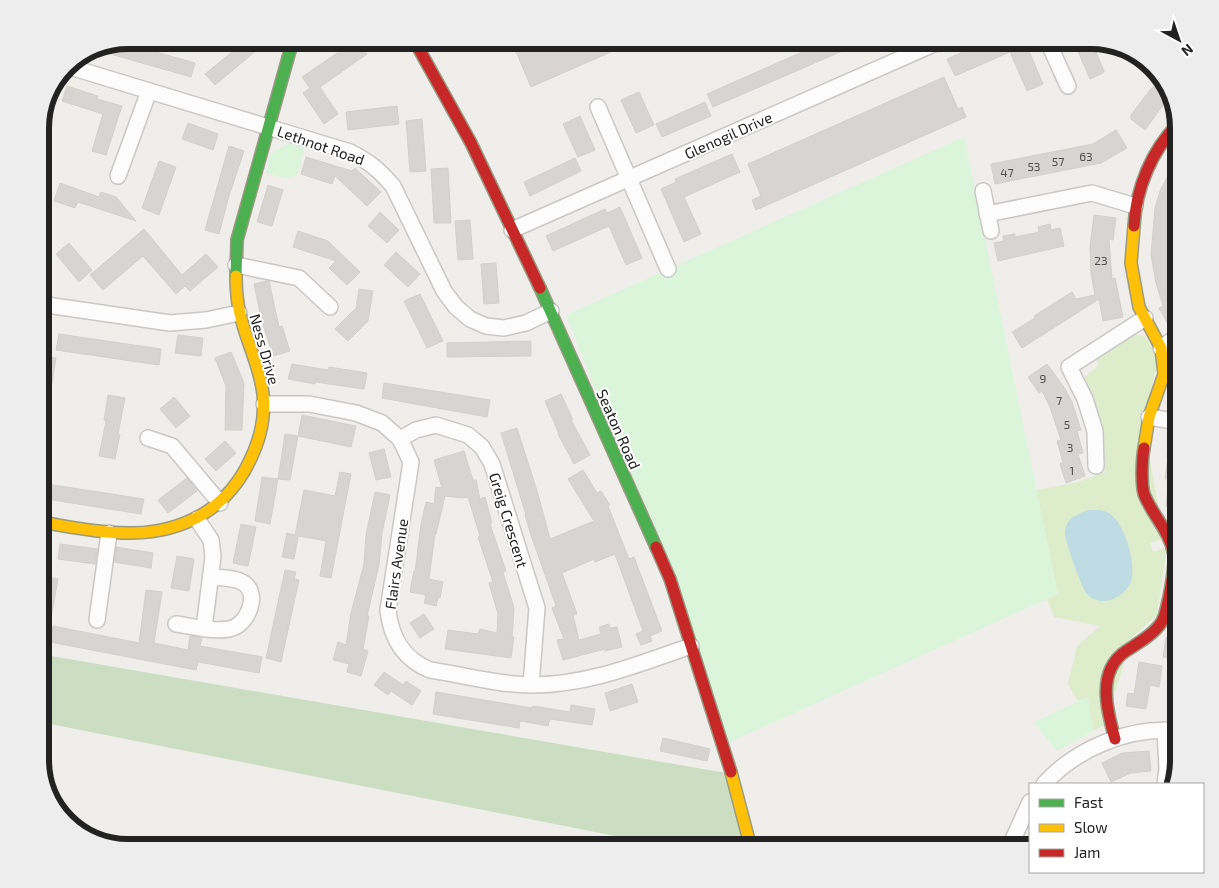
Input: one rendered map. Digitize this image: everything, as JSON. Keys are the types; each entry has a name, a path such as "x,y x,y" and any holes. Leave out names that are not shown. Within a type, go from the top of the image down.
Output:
{"street":[{"name":"Ness Drive","path":"49,523 109,533 137,534 166,531 197,519 220,503 237,486 258,445 264,404 258,368 239,313 236,264 237,240 290,49"},
{"name":"Seaton Road","path":"419,49 471,143 550,312 670,579 732,774 749,839"},
{"name":"Glenogil Drive","path":"512,230 923,49"},
{"path":"1051,49 1068,86"},
{"name":"Lethnot Road","path":"76,69 350,152 368,161 393,186 444,291 456,308 470,319 486,326 504,328 526,323 550,312"},
{"path":"118,176 149,91"},
{"path":"598,108 668,269"},
{"path":"1170,133 1146,172 1135,206 1131,263 1139,306 1161,348 1164,374 1149,416 1142,458 1144,493 1170,533"},
{"path":"982,191 991,231"},
{"path":"987,214 1092,193 1135,206"},
{"path":"236,264 298,278 330,307"},
{"path":"49,305 170,323 206,320 239,313"},
{"path":"1096,466 1095,431 1085,400 1069,367 1145,318"},
{"path":"1161,348 1170,342"},
{"name":"Flairs Avenue","path":"264,404 308,404 356,413 382,423 400,439 411,462 388,610 389,625 401,649 419,665 430,670 505,682 531,685 565,683 604,676 691,646"},
{"path":"1149,416 1170,420"},
{"name":"Greig Crescent","path":"400,439 416,430 436,425 468,436 482,447 492,464 537,608 531,685"},
{"path":"148,438 172,446 220,503"},
{"path":"197,519 212,540 214,557 204,628"},
{"path":"97,620 109,533"},
{"path":"176,624 222,630 235,627 246,618 251,603 250,590 246,585 238,580 211,576"},
{"path":"1115,739 1107,708 1106,687 1112,666 1123,653 1147,637 1162,622 1170,587"},
{"path":"1045,783 1072,760 1095,747 1132,733 1170,730"},
{"path":"1165,783 1170,746"},
{"path":"1013,839 1029,804"}],"green space":[{"path":"964,137 1058,594 723,745 670,579 566,315"},
{"path":"292,142 305,147 297,175 285,178 266,173 271,153"},
{"path":"1135,334 1144,336 1159,356 1143,421 1164,538 1150,543 1153,552 1167,547 1157,615 1132,637 1105,725 1093,731 1088,697 1078,701 1068,684 1077,646 1100,626 1054,617 1047,599 1058,594 1036,490 1078,482 1105,472 1098,417 1092,395 1083,378 1099,365 1094,356 1126,336 1129,339"},
{"path":"49,656 732,774 749,839 630,839 49,724"},
{"path":"1088,697 1093,731 1057,751 1034,722"}],"water":[{"path":"1088,510 1105,511 1115,519 1128,543 1132,562 1133,571 1130,585 1120,595 1107,601 1093,599 1087,594 1078,575 1066,538 1065,532 1068,522 1075,516"}],"building":[{"path":"146,49 195,63 191,77 105,52 112,50"},
{"path":"236,49 258,49 215,85 205,74"},
{"path":"343,49 364,49 367,54 320,87 338,114 324,124 303,93 310,88 302,77"},
{"path":"515,49 618,49 531,87"},
{"path":"809,49 847,49 713,107 707,94"},
{"path":"970,49 1028,49 1043,84 1027,91 1010,52 955,76 947,59"},
{"path":"1077,49 1095,49 1104,71 1090,79"},
{"path":"944,77 958,109 962,107 966,117 756,210 752,200 761,196 748,164"},
{"path":"1156,84 1166,103 1145,130 1131,119 1131,115"},
{"path":"67,86 98,96 97,99 122,106 106,155 92,151 103,114 62,101"},
{"path":"639,92 654,125 636,133 621,100"},
{"path":"705,102 711,116 662,137 656,124"},
{"path":"397,106 399,124 348,130 346,112"},
{"path":"580,116 595,150 578,157 563,124"},
{"path":"422,119 426,171 410,172 406,121"},
{"path":"188,123 218,134 213,150 182,139"},
{"path":"1116,130 1127,148 1101,163 995,184 991,164 1093,144"},
{"path":"229,146 244,151 219,234 205,230"},
{"path":"732,154 740,172 684,197 701,234 684,242 661,189 676,182 675,179"},
{"path":"306,157 352,171 355,168 381,192 367,206 335,176 332,184 301,174"},
{"path":"575,158 581,171 530,196 524,182"},
{"path":"159,161 176,167 159,215 142,208"},
{"path":"448,168 451,223 434,223 431,169"},
{"path":"1170,172 1169,326 1159,308 1163,306 1156,283 1151,255 1155,208 1160,191"},
{"path":"60,183 99,197 101,192 116,197 136,221 78,202 75,208 54,201"},
{"path":"268,185 283,190 272,226 257,222"},
{"path":"620,207 642,258 626,265 609,226 553,251 546,236 605,209 607,213"},
{"path":"380,212 399,230 387,243 368,226"},
{"path":"1094,215 1116,218 1113,240 1109,239 1112,279 1115,278 1123,317 1103,321 1099,299 1022,348 1012,332 1035,318 1034,316 1072,292 1076,299 1095,295 1091,274 1090,247"},
{"path":"470,220 473,259 458,260 455,221"},
{"path":"1050,224 1051,230 1060,228 1064,246 998,261 994,243 1004,241 1003,236 1015,234 1015,237 1039,232 1038,227"},
{"path":"144,229 182,275 206,254 218,267 190,291 185,286 176,294 143,256 103,290 90,275"},
{"path":"298,231 328,241 360,272 347,285 329,268 336,261 293,247"},
{"path":"69,243 92,270 79,282 56,254"},
{"path":"396,252 420,274 408,287 384,265"},
{"path":"496,263 499,303 484,304 481,264"},
{"path":"269,281 279,327 282,326 290,351 273,356 261,318 254,284"},
{"path":"359,289 373,291 368,321 348,341 335,329 356,308"},
{"path":"420,294 443,341 427,348 404,301"},
{"path":"59,334 161,349 159,365 56,350"},
{"path":"178,335 203,338 201,356 175,353"},
{"path":"531,341 531,356 447,357 447,343"},
{"path":"231,352 244,383 242,430 225,430 226,386 215,358"},
{"path":"49,357 56,358 49,401"},
{"path":"292,364 328,370 329,367 367,373 364,389 288,379"},
{"path":"1047,364 1064,387 1072,402 1081,430 1077,431 1083,453 1078,454 1085,476 1066,483 1060,464 1063,462 1057,441 1061,440 1050,407 1042,391 1039,393 1028,377"},
{"path":"384,383 490,400 487,417 382,398"},
{"path":"561,394 573,420 571,420 590,455 574,464 558,434 545,401"},
{"path":"108,395 125,398 115,459 99,456 106,421 104,420"},
{"path":"174,397 190,416 176,428 160,409"},
{"path":"302,415 356,426 351,447 298,436"},
{"path":"517,428 550,539 594,521 568,479 583,470 597,493 601,491 610,505 608,506 629,559 634,557 662,631 650,636 652,641 641,645 636,634 643,631 615,554 595,562 594,559 562,573 577,614 573,615 579,640 601,634 599,627 609,624 610,628 617,627 622,647 605,651 605,649 563,660 557,640 564,639 552,608 556,606 531,535 501,433"},
{"path":"285,434 298,436 290,480 278,479"},
{"path":"1170,437 1170,507 1166,506 1169,479 1165,479"},
{"path":"225,441 236,453 216,471 205,459"},
{"path":"384,449 391,477 376,480 369,453"},
{"path":"464,451 473,480 476,480 480,499 485,497 492,523 490,524 506,571 503,572 514,608 512,637 514,637 511,658 445,649 448,630 478,634 480,629 497,633 498,614 489,583 493,582 478,537 480,536 468,497 445,496 435,534 429,579 443,582 440,598 438,597 436,606 424,603 426,595 410,592 426,502 434,504 436,487 442,488 434,460"},
{"path":"340,472 351,474 331,578 320,576 326,541 298,536 294,559 282,557 287,533 295,535 304,490 335,496"},
{"path":"262,477 278,479 270,524 255,521"},
{"path":"187,478 197,491 168,513 158,500"},
{"path":"49,484 144,499 141,514 49,499"},
{"path":"375,492 390,495 382,533 379,565 367,616 369,616 363,649 368,651 361,676 347,672 349,664 333,660 338,642 346,645 351,613 364,564 366,535"},
{"path":"241,524 256,527 248,566 233,563"},
{"path":"60,544 97,549 95,564 58,559"},
{"path":"116,547 153,553 151,568 114,562"},
{"path":"177,556 194,559 189,591 171,588"},
{"path":"285,570 296,572 294,579 299,580 281,662 266,658"},
{"path":"49,577 58,579 51,618 49,618"},
{"path":"146,590 162,592 154,643 188,650 190,636 202,638 200,646 262,657 259,673 198,662 196,670 50,642 53,626 139,643"},
{"path":"424,614 434,629 420,638 410,623"},
{"path":"1166,637 1170,638 1170,658 1163,657"},
{"path":"1139,662 1162,666 1159,687 1150,685 1146,709 1126,706 1128,693 1134,694"},
{"path":"384,672 403,685 406,681 421,691 412,705 391,691 388,695 374,685"},
{"path":"632,684 638,702 610,711 605,693"},
{"path":"436,692 532,708 533,706 570,712 571,705 595,709 592,725 550,719 548,726 520,721 519,728 433,714"},
{"path":"663,738 710,749 707,761 660,751"},
{"path":"1149,751 1151,771 1131,773 1111,782 1102,763 1122,753"}],"traffic: fast":[{"path":"236,276 237,240 290,49"},
{"path":"540,288 656,547"}],"traffic: slow":[{"path":"1134,226 1131,263 1139,307 1161,348 1164,374 1149,417 1144,448"},
{"path":"49,524 103,532 144,533 164,530 183,524 203,514 216,505 232,489 254,452 260,434 264,404 259,373 240,314 236,276"},
{"path":"731,772 749,839"}],"traffic: jam":[{"path":"419,49 471,143 540,288"},
{"path":"1134,226 1138,198 1147,171 1160,146 1170,133"},
{"path":"1144,448 1142,484 1144,494 1170,541"},
{"path":"656,547 670,579 731,772"},
{"path":"1115,739 1109,716 1106,692 1110,669 1126,651 1150,635 1158,627 1164,617 1170,592"}]}
